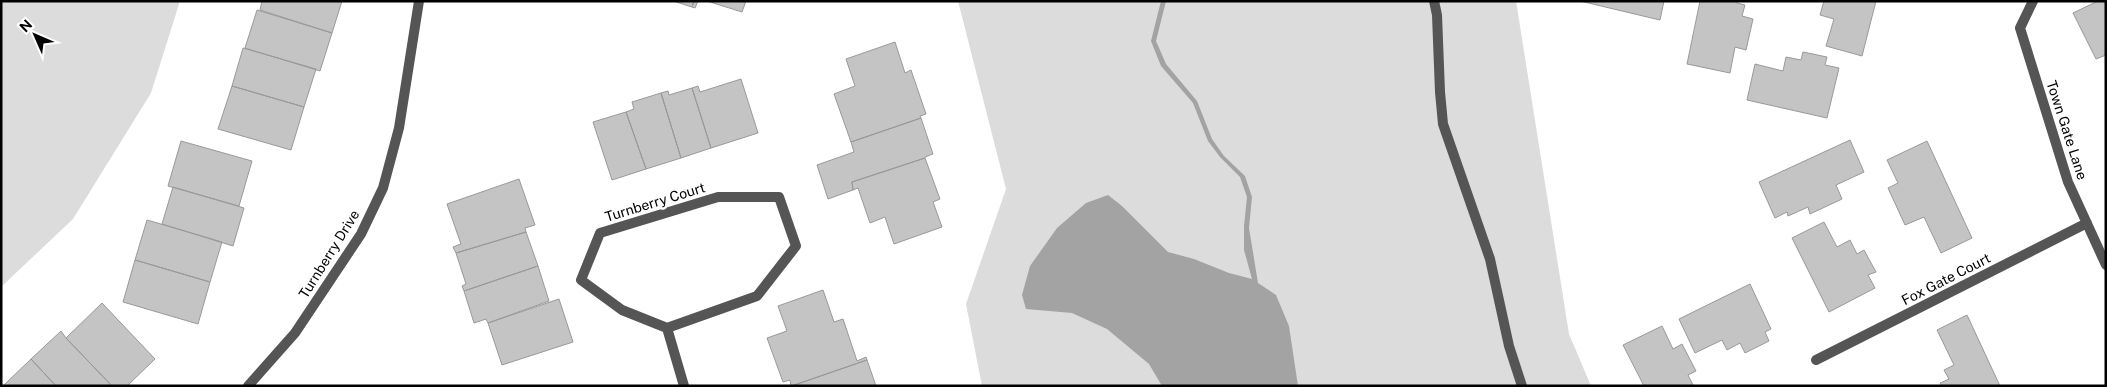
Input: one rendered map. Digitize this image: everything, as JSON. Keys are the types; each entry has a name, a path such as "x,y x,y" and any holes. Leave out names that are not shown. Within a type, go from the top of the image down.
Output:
{"street":[{"name":"Turnberry Drive","path":"248,386 295,334 361,234 383,188 399,128 419,1"},
{"path":"1434,1 1443,124 1490,259 1509,346 1522,386"},
{"name":"Town Gate Lane","path":"2033,1 2020,28 2068,182 2106,265"},
{"name":"Turnberry Court","path":"718,197 779,197 796,246 757,296 667,328 622,310 581,280 600,233 718,197"},
{"name":"Fox Gate Court","path":"1816,360 2087,223"},
{"path":"667,328 684,386"}],"shaded area":[{"path":"1,1 180,1 151,93 73,219 1,287"},
{"path":"958,1 1516,1 1569,334 1591,386 982,386 966,304 1006,189"},
{"path":"1161,1 1166,1 1156,41 1166,64 1197,101 1212,139 1224,156 1245,176 1252,197 1249,228 1258,283 1276,295 1289,326 1298,386 1162,386 1149,364 1107,329 1072,313 1026,309 1022,295 1030,266 1057,228 1086,203 1108,195 1122,206 1168,252 1252,279 1244,250 1247,197 1240,177 1220,157 1208,141 1193,103 1161,66 1151,41"}],"building":[{"path":"262,1 342,1 332,33 260,10"},
{"path":"673,1 694,1 692,7"},
{"path":"694,1 698,1 695,8 692,7"},
{"path":"707,1 746,1 742,12"},
{"path":"1580,1 1664,1 1660,20"},
{"path":"1700,1 1737,1 1737,3 1745,5 1742,16 1753,19 1746,50 1735,47 1730,73 1687,64"},
{"path":"1824,1 1876,1 1862,56 1826,46 1834,19 1820,15"},
{"path":"2098,1 2106,1 2106,55 2096,59 2073,13"},
{"path":"257,10 332,33 320,71 245,48"},
{"path":"895,42 905,73 911,70 926,114 920,116 921,118 851,142 834,94 855,86 846,59"},
{"path":"243,48 316,69 304,107 232,86"},
{"path":"1803,52 1827,57 1825,65 1839,68 1827,118 1747,100 1755,64 1783,71 1786,57 1801,60"},
{"path":"741,79 758,133 711,148 692,88 698,86 700,92"},
{"path":"232,86 304,107 291,150 218,129"},
{"path":"692,88 711,148 681,158 661,93 668,91 669,95"},
{"path":"661,93 681,158 646,169 626,112 634,109 632,102"},
{"path":"626,112 646,169 612,180 593,122"},
{"path":"921,118 933,154 852,182 853,190 828,199 817,165 854,152 851,142"},
{"path":"1850,140 1864,172 1836,185 1842,199 1810,214 1808,207 1788,216 1787,212 1775,218 1759,182"},
{"path":"181,141 252,161 239,206 168,186"},
{"path":"1927,141 1972,238 1941,253 1924,217 1905,225 1888,188 1898,183 1887,160"},
{"path":"925,158 940,199 933,202 942,227 894,244 885,217 870,223 858,188 853,190 852,182"},
{"path":"519,179 535,225 525,228 526,232 456,253 453,247 461,244 447,204"},
{"path":"173,187 244,208 233,246 162,224"},
{"path":"147,220 222,242 210,282 135,260"},
{"path":"1824,222 1837,247 1850,240 1857,254 1864,250 1876,272 1868,275 1875,288 1829,312 1792,238"},
{"path":"526,232 538,266 464,291 462,286 466,284 456,253"},
{"path":"135,260 210,282 198,324 123,302"},
{"path":"538,266 549,301 488,323 486,319 474,323 464,291"},
{"path":"1750,284 1771,329 1765,332 1769,341 1745,353 1740,343 1727,350 1722,340 1695,353 1679,319"},
{"path":"823,290 834,322 843,319 857,361 866,357 867,360 791,386 790,380 783,382 767,338 787,331 778,306"},
{"path":"559,299 573,342 502,365 488,323"},
{"path":"102,303 155,359 127,386 112,386 66,338"},
{"path":"1967,315 2000,386 1942,386 1940,383 1949,379 1944,370 1954,365 1937,330"},
{"path":"1662,326 1673,349 1682,344 1696,371 1688,375 1693,385 1644,386 1623,345"},
{"path":"61,331 112,386 56,386 31,359"},
{"path":"31,359 56,386 3,386"},
{"path":"867,360 876,386 792,386"}]}
